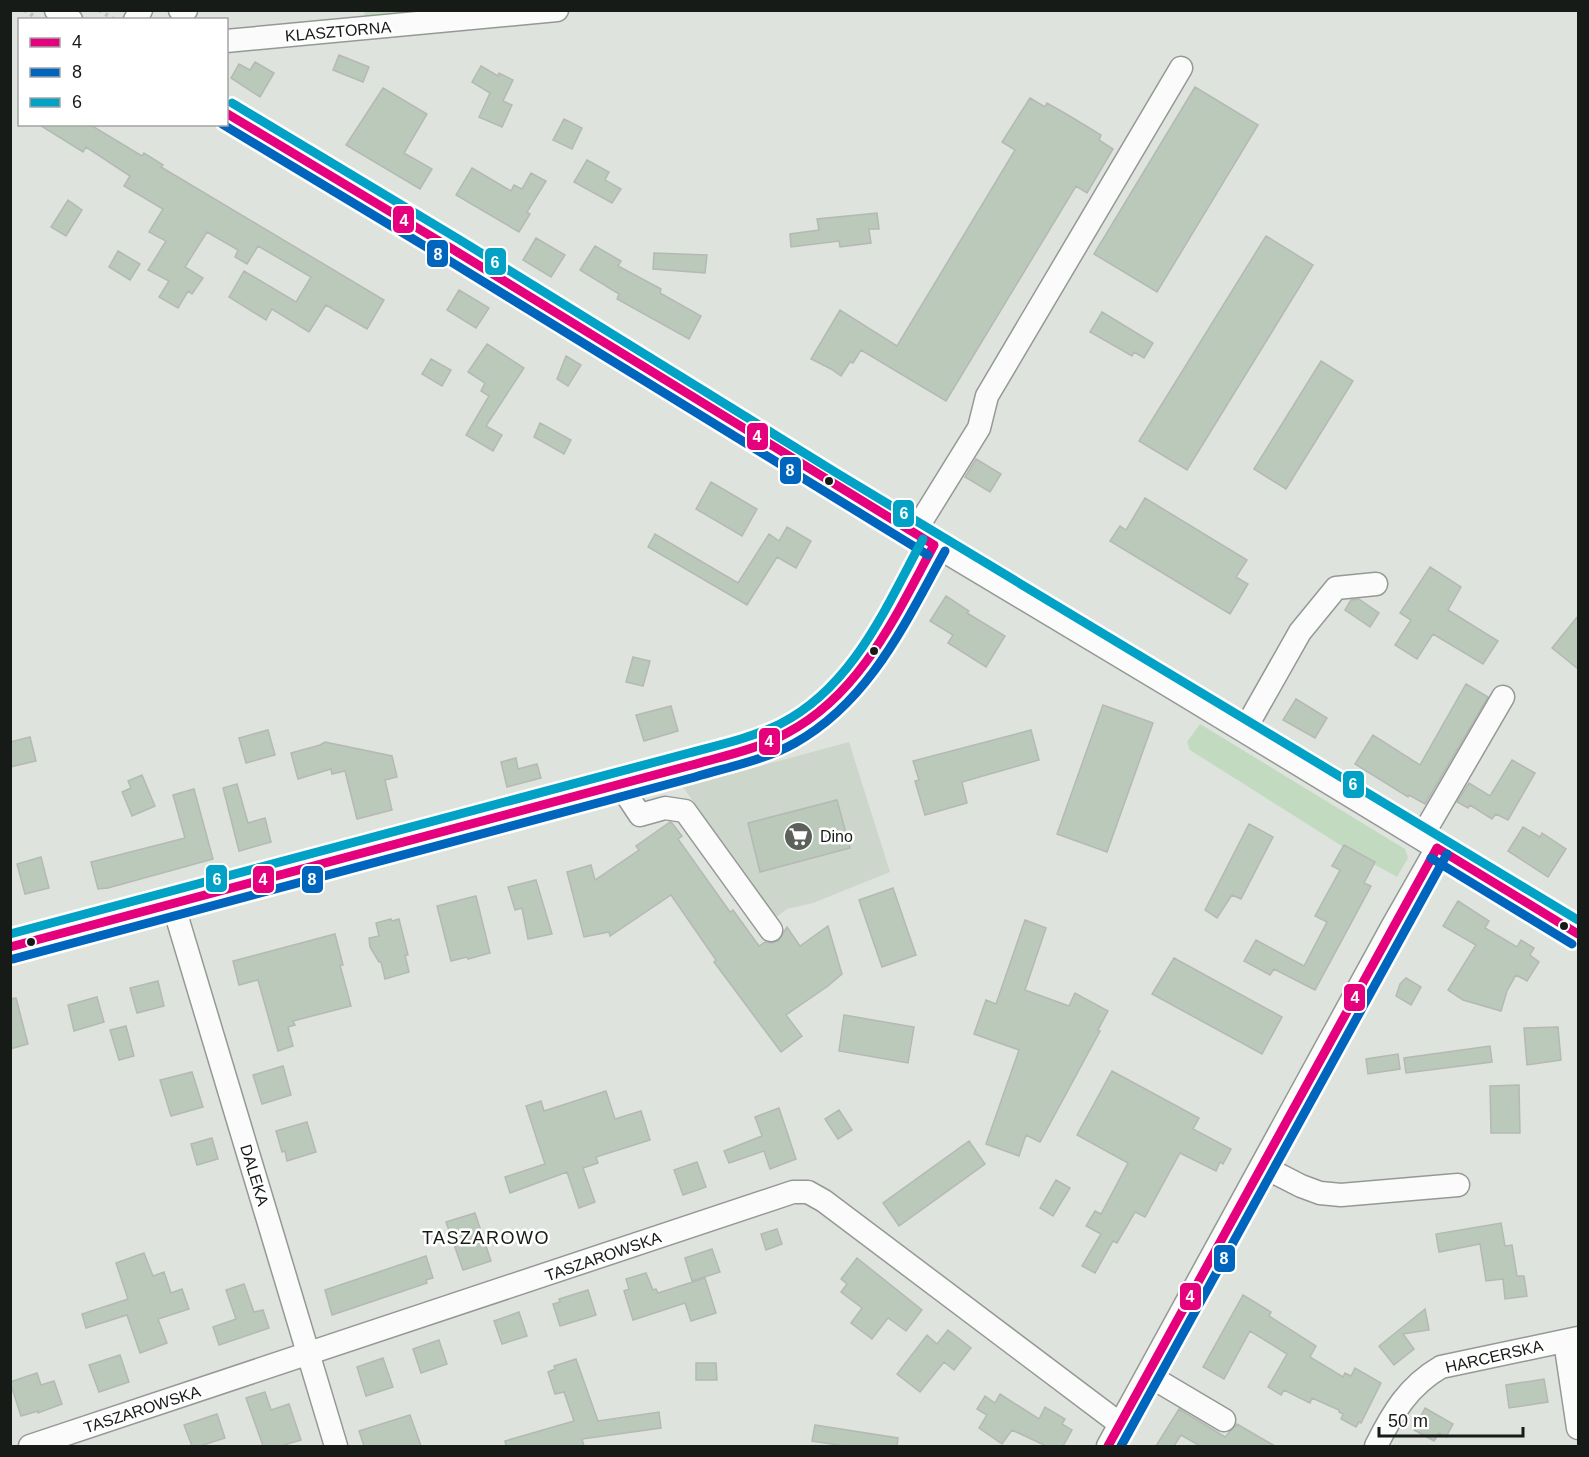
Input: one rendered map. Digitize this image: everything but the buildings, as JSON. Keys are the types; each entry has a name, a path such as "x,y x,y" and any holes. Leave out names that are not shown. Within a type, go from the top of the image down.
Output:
{"street":[{"path":"180,10 186,10"},
{"name":"KLASZTORNA","path":"228,41 557,10"},
{"path":"914,533 979,428 987,396 1181,68"},
{"path":"228,114 454,250 914,533 1578,934"},
{"path":"10,948 620,785 746,750 787,733 829,705 850,685 875,652 934,545"},
{"path":"1244,731 1300,632 1336,588 1376,584"},
{"path":"1108,1446 1392,927 1429,843 1503,697"},
{"path":"620,785 640,815 665,808 686,811 771,930"},
{"name":"DALEKA","path":"172,904 336,1446"},
{"path":"1262,1166 1320,1193 1341,1195 1458,1185"},
{"name":"TASZAROWSKA","path":"30,1446 793,1192 808,1192 824,1201 1120,1424"},
{"path":"1572,1340 1578,1428"},
{"name":"HARCERSKA","path":"1376,1446 1396,1408 1411,1389 1441,1367 1572,1340"},
{"path":"1148,1375 1224,1420"}],"path":[{"path":"99,10 112,18"}],"shaded area":[{"path":"849,742 890,872 813,903 787,909 775,918 683,787"}],"green space":[{"path":"364,10 475,11 366,21"},
{"path":"1200,724 1405,849 1408,858 1397,877 1345,848 1190,750 1187,742"}],"transit line":[{"name":"6","path":"232,103 460,240 835,472 1578,920"},
{"name":"4","path":"228,114 934,545"},
{"name":"8","path":"225,126 928,555"},
{"name":"6","path":"10,934 723,744 769,729 806,708 848,667 881,618 923,539"},
{"name":"4","path":"10,947 728,755 776,739 813,717 856,675 890,625 934,545"},
{"name":"8","path":"13,959 695,777 759,759 783,749 821,726 865,683 900,632 945,551"},
{"name":"4","path":"1437,848 1578,934"},
{"name":"4","path":"1108,1446 1437,848"},
{"name":"8","path":"1121,1446 1447,854"},
{"name":"8","path":"1431,858 1572,944"}],"place":[{"name":"Dino","path":"799,836"}],"district":[{"name":"TASZAROWO","path":"486,1238"}]}
